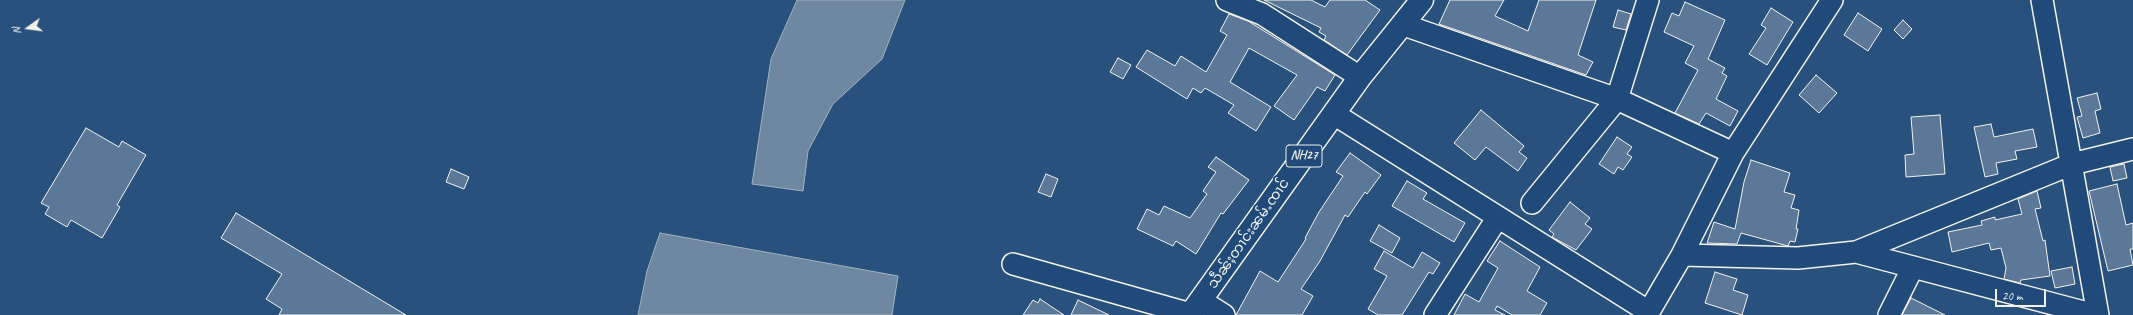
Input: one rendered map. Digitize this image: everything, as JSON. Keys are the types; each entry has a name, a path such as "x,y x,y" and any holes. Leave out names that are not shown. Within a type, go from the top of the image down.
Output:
{"highway":[{"name":"သဵၼ်ႈတၢင်းၼမ်ႉၸၢင်","path":"1194,310 1360,77 1404,25 1422,0"}],"street":[{"path":"1227,0 1262,14 1360,77"},
{"path":"1532,203 1617,99 1648,0"},
{"path":"1334,114 1648,313 1682,254 1733,152 1832,0"},
{"path":"2042,0 2098,315"},
{"path":"1404,25 1617,99 1733,152"},
{"path":"1682,254 1798,258 1856,252 2072,164 2133,149"},
{"path":"1435,315 1498,217"},
{"path":"1856,252 2095,315"},
{"path":"1013,264 1194,310 1224,315"},
{"path":"1890,315 1913,267"}],"water":[{"path":"797,0 905,0 882,59 833,104 808,151 803,191 752,184 771,59"},
{"path":"660,233 898,276 892,315 638,315 647,271"}],"building":[{"path":"1264,0 1311,0 1325,7 1330,0 1365,0 1380,10 1347,55 1324,40 1326,36 1319,32 1321,28"},
{"path":"1450,0 1504,0 1495,16 1528,31 1539,0 1596,0 1578,55 1593,62 1586,75 1439,24"},
{"path":"1685,2 1725,20 1708,59 1725,68 1722,73 1727,76 1716,99 1738,111 1730,126 1706,113 1699,124 1675,113 1698,70 1685,63 1694,46 1664,32 1672,13 1679,16"},
{"path":"1771,8 1793,22 1767,65 1749,54 1766,28 1761,25"},
{"path":"1618,10 1631,14 1626,30 1613,27"},
{"path":"1858,13 1882,29 1868,51 1844,35"},
{"path":"1229,14 1248,21 1335,75 1325,91 1317,87 1294,120 1274,106 1297,75 1249,48 1230,82 1271,107 1256,131 1228,113 1234,105 1205,88 1201,93 1193,88 1187,99 1136,67 1147,50 1175,66 1181,56 1206,72 1227,35 1220,31"},
{"path":"1903,20 1912,29 1903,39 1894,30"},
{"path":"1118,58 1131,65 1123,79 1110,72"},
{"path":"1816,75 1837,93 1819,113 1799,95"},
{"path":"2097,93 2101,109 2095,111 2100,133 2083,138 2077,117 2082,116 2077,98"},
{"path":"1481,110 1524,146 1519,152 1527,158 1518,171 1486,147 1475,160 1454,143"},
{"path":"1940,115 1945,174 1906,177 1905,155 1914,154 1911,117"},
{"path":"1991,124 1994,137 2033,129 2037,147 2015,151 2017,159 1996,163 1998,174 1985,177 1974,127"},
{"path":"86,128 119,147 122,141 146,155 117,205 120,207 102,238 71,220 67,227 45,214 49,207 41,203"},
{"path":"1617,137 1632,147 1627,154 1632,157 1623,170 1618,167 1614,174 1599,164"},
{"path":"1350,153 1381,175 1367,194 1365,192 1348,217 1345,215 1320,261 1301,289 1313,296 1302,315 1236,315 1260,271 1278,282 1306,239 1305,238 1319,212 1343,176 1336,172"},
{"path":"1216,157 1249,180 1223,214 1221,213 1196,254 1176,241 1173,246 1137,229 1147,209 1159,215 1164,206 1190,218 1207,194 1203,191 1216,172 1208,167"},
{"path":"1751,160 1790,173 1784,192 1795,195 1791,208 1799,210 1796,229 1798,229 1795,242 1790,241 1788,246 1741,233 1737,244 1707,243 1714,222 1735,229 1744,182"},
{"path":"2124,164 2127,178 2113,181 2110,167"},
{"path":"451,169 469,177 464,189 446,182"},
{"path":"1046,174 1058,179 1051,197 1038,192"},
{"path":"1407,181 1427,193 1423,199 1465,223 1454,242 1392,206"},
{"path":"2117,184 2126,225 2133,223 2133,249 2130,249 2133,265 2108,271 2089,191"},
{"path":"2037,191 2041,208 2035,209 2043,241 2045,240 2050,276 2021,280 2020,283 2004,279 2006,268 2001,248 1991,250 1989,243 1952,252 1948,232 1982,225 1981,221 1995,217 1995,220 2022,214 2018,199"},
{"path":"1570,202 1590,218 1585,224 1592,229 1576,250 1552,237 1554,234 1549,230"},
{"path":"236,213 406,315 279,315 282,309 266,299 282,274 221,238"},
{"path":"1379,225 1400,238 1392,253 1370,241"},
{"path":"1500,241 1540,267 1527,291 1547,303 1540,315 1512,315 1497,306 1495,310 1505,315 1454,315 1465,294 1479,302 1498,268 1487,261"},
{"path":"1384,251 1413,268 1422,252 1440,263 1433,274 1429,272 1402,315 1378,315 1368,309 1387,276 1374,269"},
{"path":"2072,267 2075,284 2055,288 2051,271"},
{"path":"1715,272 1737,279 1733,290 1748,295 1742,315 1705,303"},
{"path":"1911,298 1945,315 1902,315"},
{"path":"1040,299 1064,315 1023,315 1033,300 1038,303"},
{"path":"1078,300 1109,315 1071,315"}]}
